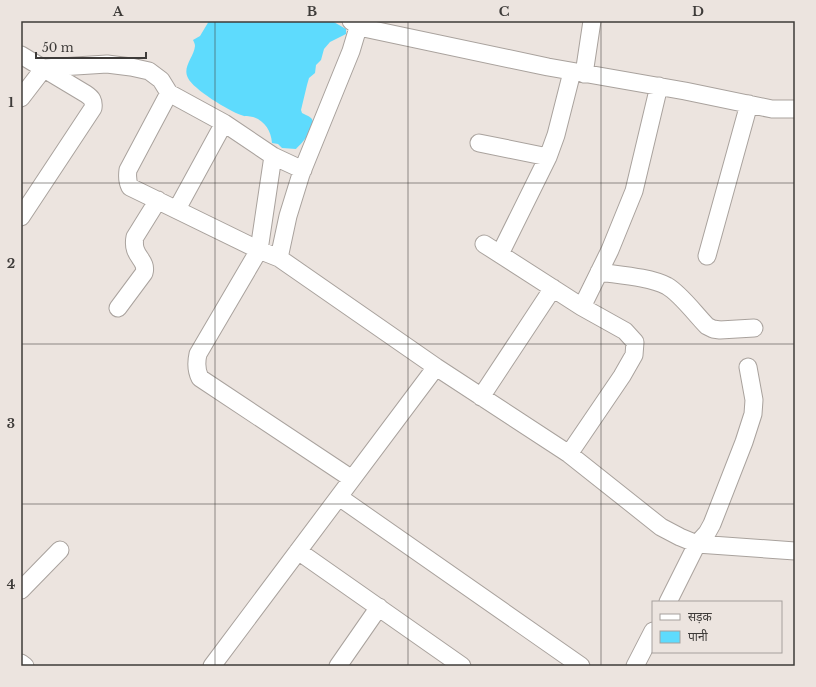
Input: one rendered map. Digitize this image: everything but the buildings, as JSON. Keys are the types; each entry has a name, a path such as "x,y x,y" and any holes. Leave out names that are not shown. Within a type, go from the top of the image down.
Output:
{"street":[{"path":"500,254 548,157 578,73 592,21"},
{"path":"279,258 288,216 303,170 357,23 578,73 659,86 772,108 795,109"},
{"path":"21,55 92,98 94,103 93,108 21,217"},
{"path":"21,98 44,68 107,64 149,71 161,80 169,93 224,123 273,156 303,170"},
{"path":"582,307 610,250 634,191 659,86"},
{"path":"169,93 128,170 127,177 130,187 259,250 279,258 436,367 569,454 661,527 697,544 795,551"},
{"path":"707,256 749,104"},
{"path":"177,209 224,123"},
{"path":"478,143 548,157"},
{"path":"273,156 259,250 198,354 196,363 197,372 200,378 352,479"},
{"path":"118,308 144,274 146,269 144,263 136,254 134,243 135,237 158,200"},
{"path":"484,244 582,307 625,331 635,342 634,355 622,376 569,454"},
{"path":"600,272 643,279 666,286 675,292 707,326 713,329 754,328"},
{"path":"481,397 553,288"},
{"path":"212,666 436,367"},
{"path":"668,601 697,544 707,533 712,524 744,442 753,414 754,400 748,367"},
{"path":"338,497 581,666"},
{"path":"21,590 60,550"},
{"path":"298,551 460,665"},
{"path":"338,666 379,608"},
{"path":"635,666 652,632"},
{"path":"21,663 25,666"}],"water":[{"path":"209,21 332,21 346,29 346,34 330,42 324,49 321,60 316,65 315,73 309,78 301,110 302,113 311,118 313,121 313,126 308,135 296,149 282,148 278,144 272,143 267,127 261,121 253,117 242,116 235,113 191,83 186,70 195,46 193,40 200,36"}]}
